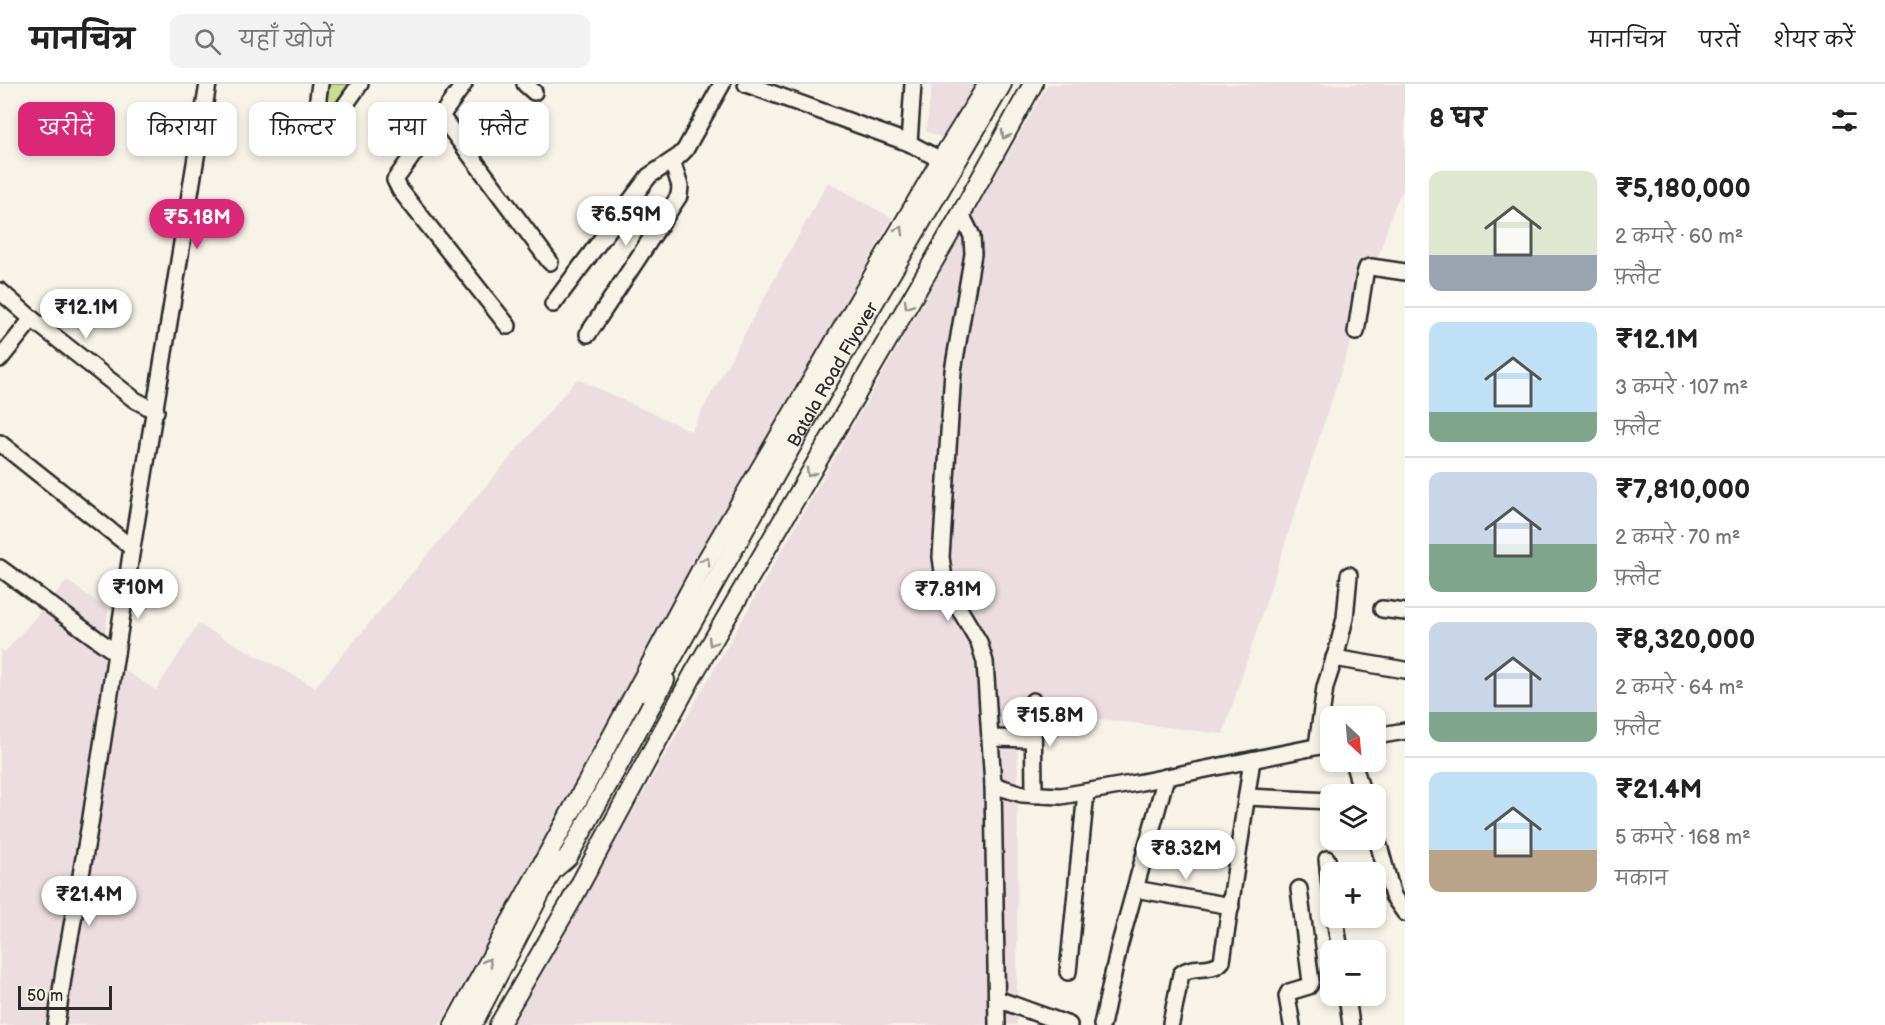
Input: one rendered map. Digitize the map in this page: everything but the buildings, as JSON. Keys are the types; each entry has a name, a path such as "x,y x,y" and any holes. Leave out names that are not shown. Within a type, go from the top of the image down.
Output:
{"main road":[{"path":"454,1025 701,570 941,160 988,84"},
{"name":"Batala Road Flyover","path":"472,1025 552,871 568,858 664,685 667,667 836,367 1002,84"},
{"path":"499,1025 570,903 694,673 961,214 1033,84"}],"street":[{"path":"56,1025 208,84"},
{"path":"321,84 318,108 322,117 327,121 338,115 360,84"},
{"path":"447,108 464,84"},
{"path":"553,304 650,176 685,150 722,84"},
{"path":"746,84 909,143 941,160"},
{"path":"909,143 913,84"},
{"path":"447,124 549,262"},
{"path":"412,156 394,180 508,326"},
{"path":"588,334 679,196 680,186 672,160"},
{"path":"961,214 972,236 973,254 953,371 941,557 948,590 983,654 993,785 997,1025"},
{"path":"1356,332 1367,268 1405,272"},
{"path":"0,291 135,400 156,411"},
{"path":"0,359 32,319"},
{"path":"0,443 132,548"},
{"path":"0,568 116,653"},
{"path":"1323,706 1323,695 1345,618 1349,575"},
{"path":"1382,609 1405,612"},
{"path":"1334,658 1405,670"},
{"path":"1033,701 1034,795"},
{"path":"1386,734 1405,731"},
{"path":"990,738 1033,739"},
{"path":"993,785 1022,794 1060,796 1320,746"},
{"path":"1171,1023 1181,974 1187,969 1215,967 1222,961 1252,760"},
{"path":"1102,1025 1135,889 1166,777"},
{"path":"1068,972 1086,792"},
{"path":"1247,797 1320,801"},
{"path":"1380,850 1394,896 1405,913"},
{"path":"1135,889 1231,906"},
{"path":"1292,1025 1288,992 1305,988 1311,982 1299,889"},
{"path":"996,999 1069,1025"},
{"path":"1348,1006 1351,1025"}],"shaded area":[{"path":"932,84 977,84 946,140 926,131"},
{"path":"1048,84 1405,84 1405,186 1395,205 1223,734 1018,709 1017,1025 511,1025"},
{"path":"828,182 892,218 440,1025 0,1025 0,649 5,652 67,581 108,609 103,657 156,690 198,624 315,687 577,379 691,431"}],"green space":[{"path":"322,84 352,84 338,102 320,102"}]}
